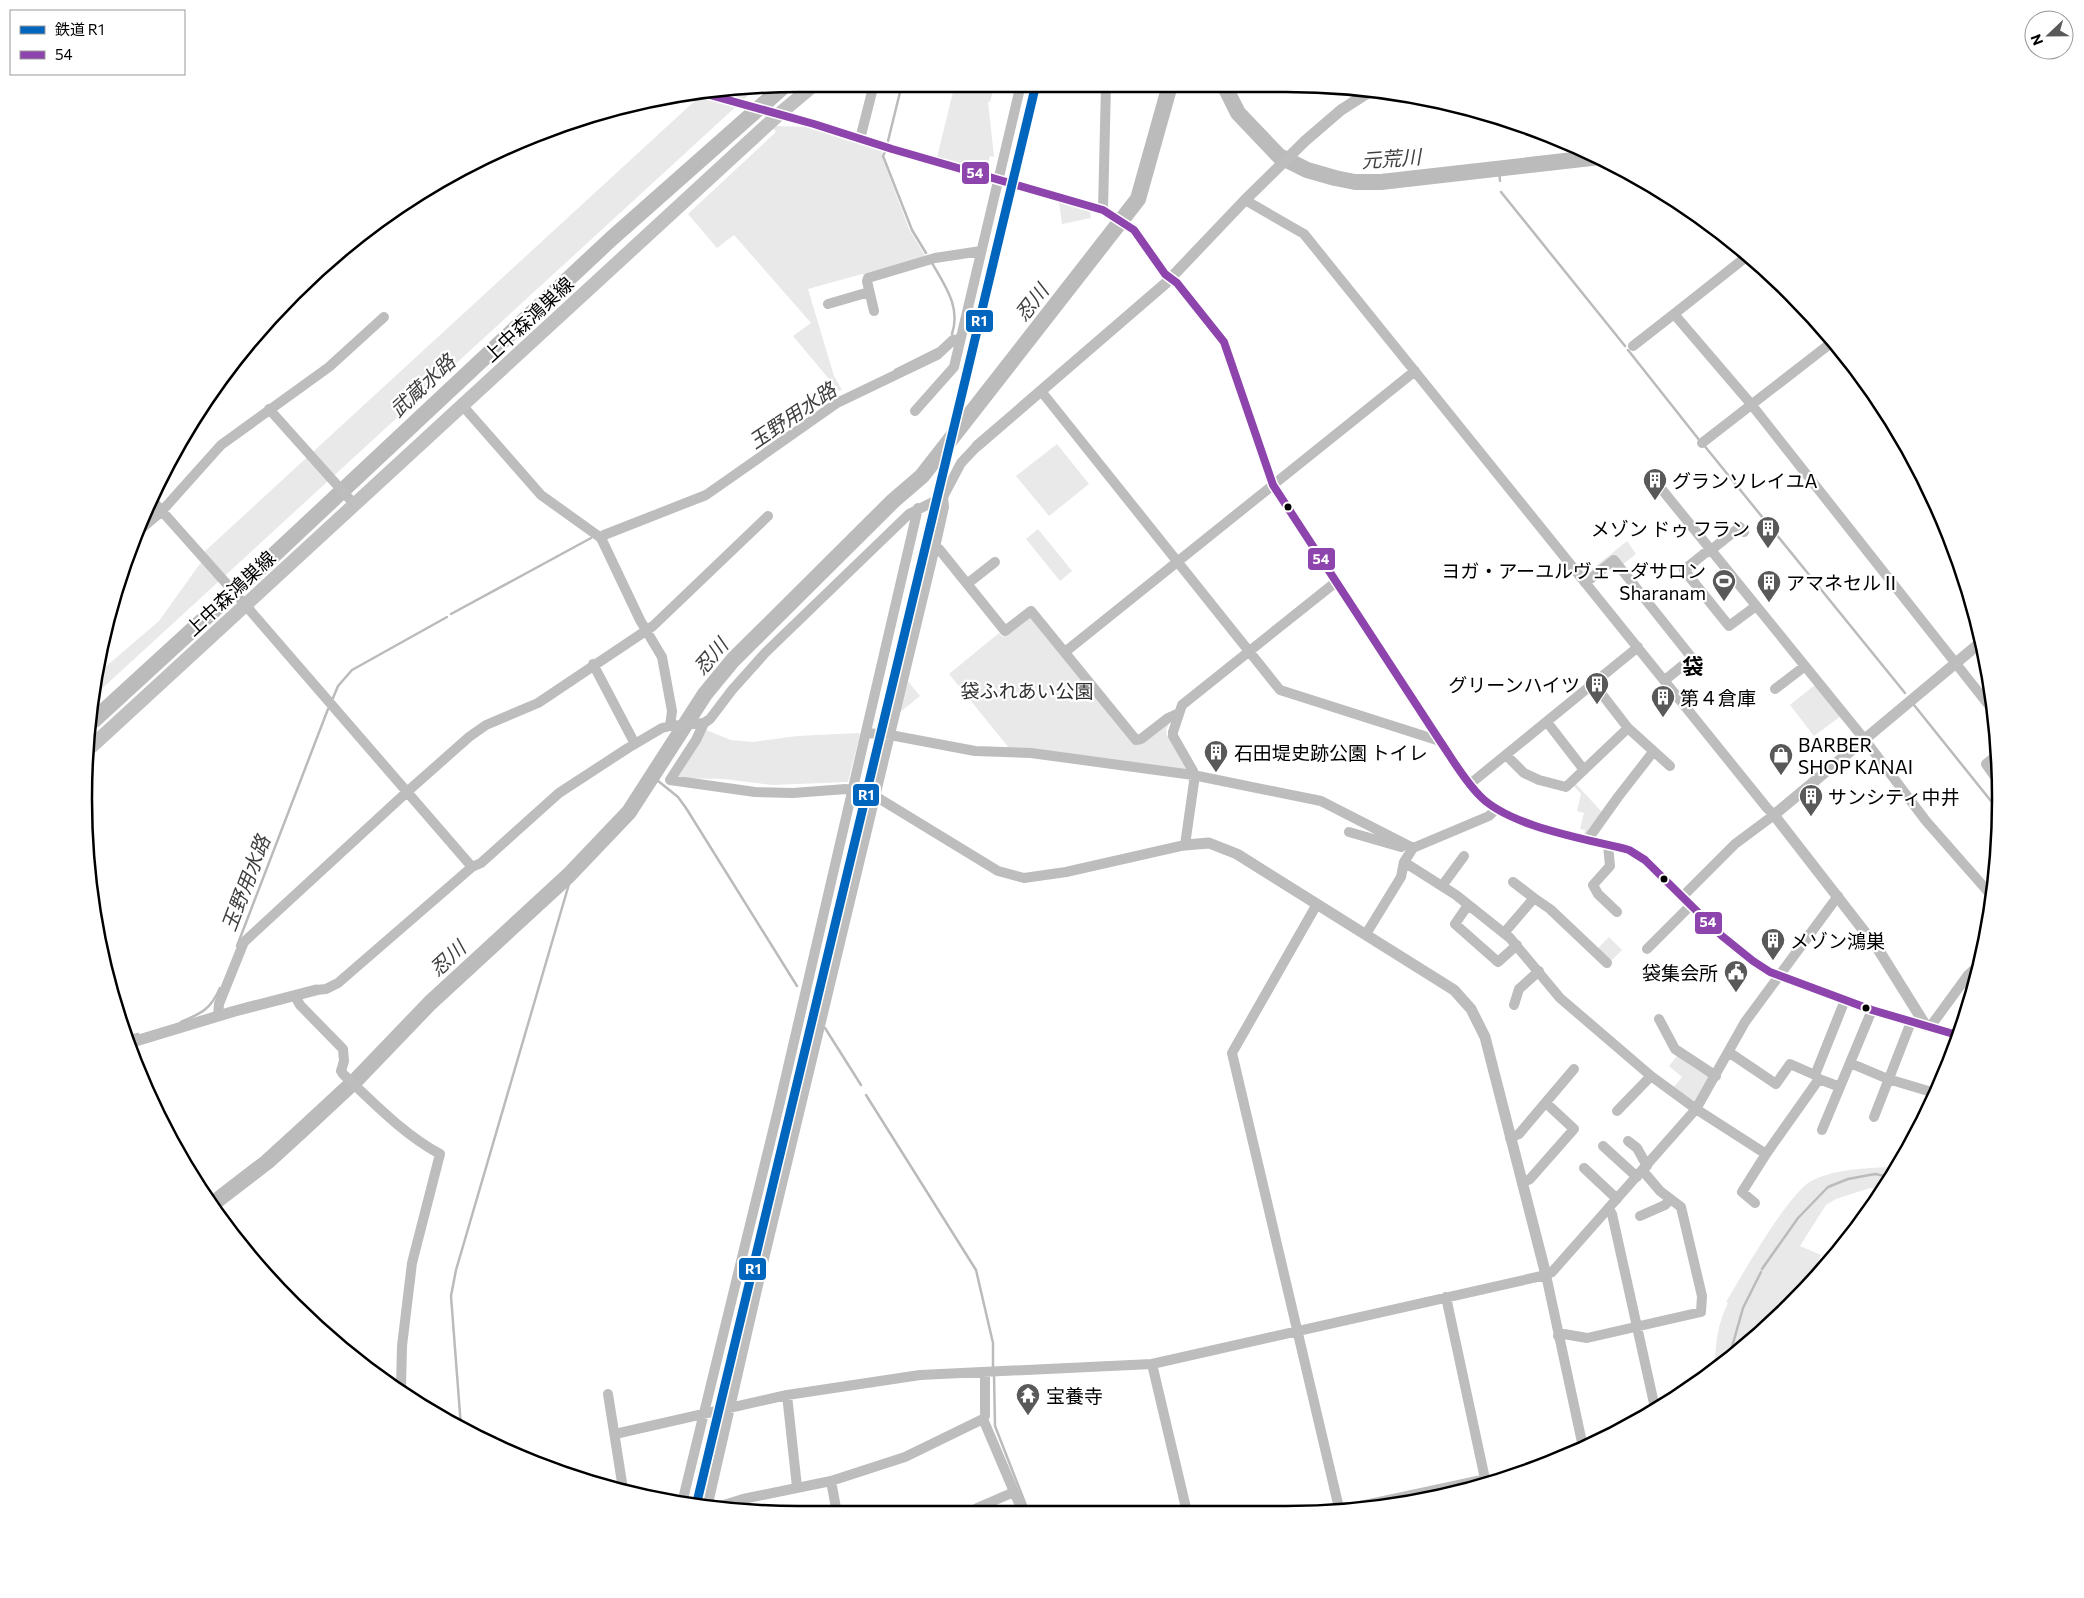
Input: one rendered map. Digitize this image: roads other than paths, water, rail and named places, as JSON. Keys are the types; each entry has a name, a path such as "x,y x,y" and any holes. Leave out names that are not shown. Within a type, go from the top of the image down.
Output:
{"main road":[{"name":"上中森鴻巣線","path":"95,743 242,601 351,501 462,405 772,114 804,92"}],"street":[{"path":"860,139 872,92"},
{"path":"915,411 954,367 980,250 1019,92"},
{"path":"1106,92 1108,212"},
{"path":"710,1499 729,1408 935,548 944,507 943,497 962,463 977,446 1172,279 1244,200 1280,165 1340,110 1361,97"},
{"path":"717,98 814,124 1108,212 1134,230 1165,274 1172,279 1224,342 1273,485 1440,741 1480,796 1496,809 1524,822 1629,850 1646,860 1722,936 1754,961 1780,977 1872,1010 1951,1033"},
{"path":"1244,200 1304,234 1838,896 1878,949 1928,1026"},
{"path":"874,311 869,292 868,278 935,258 980,250"},
{"path":"1633,346 1742,260"},
{"path":"828,304 869,292"},
{"path":"1674,314 1751,404 1984,698"},
{"path":"149,522 162,512 221,445 329,367 384,317"},
{"path":"601,538 604,535 706,494 843,399 937,355 953,340 960,339"},
{"path":"1702,443 1827,346"},
{"path":"1066,652 1415,371"},
{"path":"1041,391 1280,690 1440,741"},
{"path":"462,405 541,495 601,538 663,662 672,711 670,726"},
{"path":"269,409 351,501"},
{"path":"1655,481 1865,740 1926,821 1985,888"},
{"path":"136,1041 218,1016 316,990 331,988 472,867 481,862 559,793 635,744 670,726 702,723 710,719 732,690 765,653 909,514 943,497"},
{"path":"157,506 408,791 472,867"},
{"path":"684,1495 779,1106 918,508"},
{"path":"218,1016 219,1004 244,942 408,791 469,737 486,726 529,708 646,630 768,516"},
{"path":"1740,527 1684,570 1729,626 1756,606"},
{"path":"935,548 939,550 1005,631 1031,611 1136,740 1141,739 1168,718 1179,713"},
{"path":"1585,583 1614,560 1692,658 1665,680"},
{"path":"967,584 995,562"},
{"path":"1185,845 1193,771 1173,736 1182,705 1336,582"},
{"path":"1470,784 1638,647"},
{"path":"1682,897 1736,844 1865,740 1975,647"},
{"path":"594,664 635,744"},
{"path":"1775,689 1805,666"},
{"path":"1594,684 1628,728 1670,766"},
{"path":"1547,722 1584,770"},
{"path":"702,723 696,740 670,780 755,792 793,793 853,790 875,796 998,871 1024,878 1066,872 1185,845 1208,843 1237,854 1454,990 1471,1009 1485,1037 1546,1275 1581,1440"},
{"path":"1506,755 1524,773 1539,780 1566,787 1628,728"},
{"path":"867,733 890,735 975,751 1031,753 1193,775 1321,801 1412,849"},
{"path":"1588,840 1653,752"},
{"path":"1990,761 1986,764 1991,771"},
{"path":"1366,934 1401,877 1404,862 1412,849 1489,816 1496,809"},
{"path":"1349,832 1412,849"},
{"path":"1608,845 1610,866 1594,885 1598,894 1617,912"},
{"path":"1442,886 1464,856"},
{"path":"1404,862 1442,886 1504,933 1517,945 1572,1008 1651,1076 1696,1109 1766,1154"},
{"path":"1513,882 1550,909 1607,963"},
{"path":"615,1434 786,1395 920,1376 1152,1364 1546,1275 1552,1272 1609,1209 1696,1109 1730,1053 1746,1022 1838,896"},
{"path":"1504,933 1534,898"},
{"path":"1317,904 1232,1053 1338,1503"},
{"path":"1468,905 1455,924 1498,962 1517,945"},
{"path":"1646,949 1690,906"},
{"path":"1514,1006 1519,989 1538,971"},
{"path":"1928,1026 1969,974"},
{"path":"295,996 300,1005 343,1048 344,1061 341,1071 343,1074 381,1110 423,1144 440,1154 412,1263 402,1346 401,1383"},
{"path":"1756,1203 1742,1192 1817,1077 1845,1000"},
{"path":"1822,1130 1872,1010"},
{"path":"1659,1018 1675,1049 1716,1076"},
{"path":"1874,1117 1911,1022"},
{"path":"1730,1053 1776,1084 1790,1064 1840,1087"},
{"path":"1850,1063 1888,1079 1928,1092"},
{"path":"1510,1138 1518,1134 1574,1069"},
{"path":"1617,1112 1651,1076"},
{"path":"1522,1183 1530,1179 1574,1129 1546,1103"},
{"path":"1628,1141 1637,1148 1642,1171"},
{"path":"1558,1336 1564,1334 1587,1338 1698,1313 1702,1309 1702,1296 1681,1207 1670,1199 1642,1171 1603,1146"},
{"path":"1584,1168 1617,1199"},
{"path":"1640,1216 1665,1205 1670,1199"},
{"path":"1609,1209 1612,1214 1654,1401"},
{"path":"1446,1297 1485,1476"},
{"path":"1152,1364 1186,1506"},
{"path":"985,1372 985,1416 983,1419 1020,1506"},
{"path":"608,1394 622,1482"},
{"path":"786,1395 797,1487"},
{"path":"744,1503 797,1487 831,1481 905,1457 983,1419"},
{"path":"831,1481 836,1506"},
{"path":"982,1506 1014,1492"}],"waterway":[{"name":"玉野用水路","path":"888,141 900,92"},
{"name":"忍川","path":"218,1200 267,1162 301,1131 357,1079 430,1003 569,875 629,812 705,694 733,660 893,501 922,476 1138,199 1168,92"},
{"name":"元荒川","path":"1228,92 1238,113 1279,156 1307,170 1355,182 1381,182 1583,159"},
{"name":"武蔵水路","path":"98,716 262,566 611,239 776,93"},
{"name":"玉野用水路","path":"885,152 883,156 912,230 926,253"},
{"path":"1499,169 1500,181"},
{"path":"1501,192 1625,346"},
{"name":"玉野用水路","path":"932,263 946,288 953,306 954,324 952,334"},
{"name":"玉野用水路","path":"895,370 937,349"},
{"path":"1628,350 1700,441"},
{"path":"1703,444 1905,693"},
{"name":"玉野用水路","path":"451,614 591,538"},
{"name":"玉野用水路","path":"333,698 338,686 352,670 447,617"},
{"path":"1914,705 1992,802"},
{"name":"玉野用水路","path":"237,946 328,709"},
{"path":"652,776 678,797 686,808 797,986"},
{"path":"460,1419 451,1296 456,1270 569,884 569,875"},
{"name":"玉野用水路","path":"181,1022 195,1016 209,1006 220,988"},
{"path":"825,1028 861,1085"},
{"name":"玉野用水路","path":"133,1035 138,1034"},
{"path":"866,1095 976,1270 993,1343 993,1368"},
{"path":"1762,1269 1798,1218 1828,1187 1848,1179 1875,1174 1882,1175"},
{"path":"1732,1345 1743,1308 1761,1272"},
{"path":"994,1374 995,1426 1026,1506"}],"rail line":[{"name":"R1","path":"698,1498 1034,92"}],"place":[{"name":"グランソレイユA","path":"1655,501"},
{"name":"メゾン ドゥ フラン","path":"1768,549"},
{"name":"ヨガ・アーユルヴェーダサロン Sharanam","path":"1724,602"},
{"name":"アマネセルⅡ","path":"1769,603"},
{"name":"グリーンハイツ","path":"1597,705"},
{"name":"第４倉庫","path":"1663,718"},
{"name":"石田堤史跡公園 トイレ","path":"1216,773"},
{"name":"BARBER SHOP KANAI","path":"1781,776"},
{"name":"サンシティ中井","path":"1811,817"},
{"name":"メゾン鴻巣","path":"1773,961"},
{"name":"袋集会所","path":"1736,993"},
{"name":"宝養寺","path":"1028,1416"}],"district":[{"name":"袋","path":"1693,665"}],"park label":[{"name":"袋ふれあい公園","path":"1027,690"}]}
